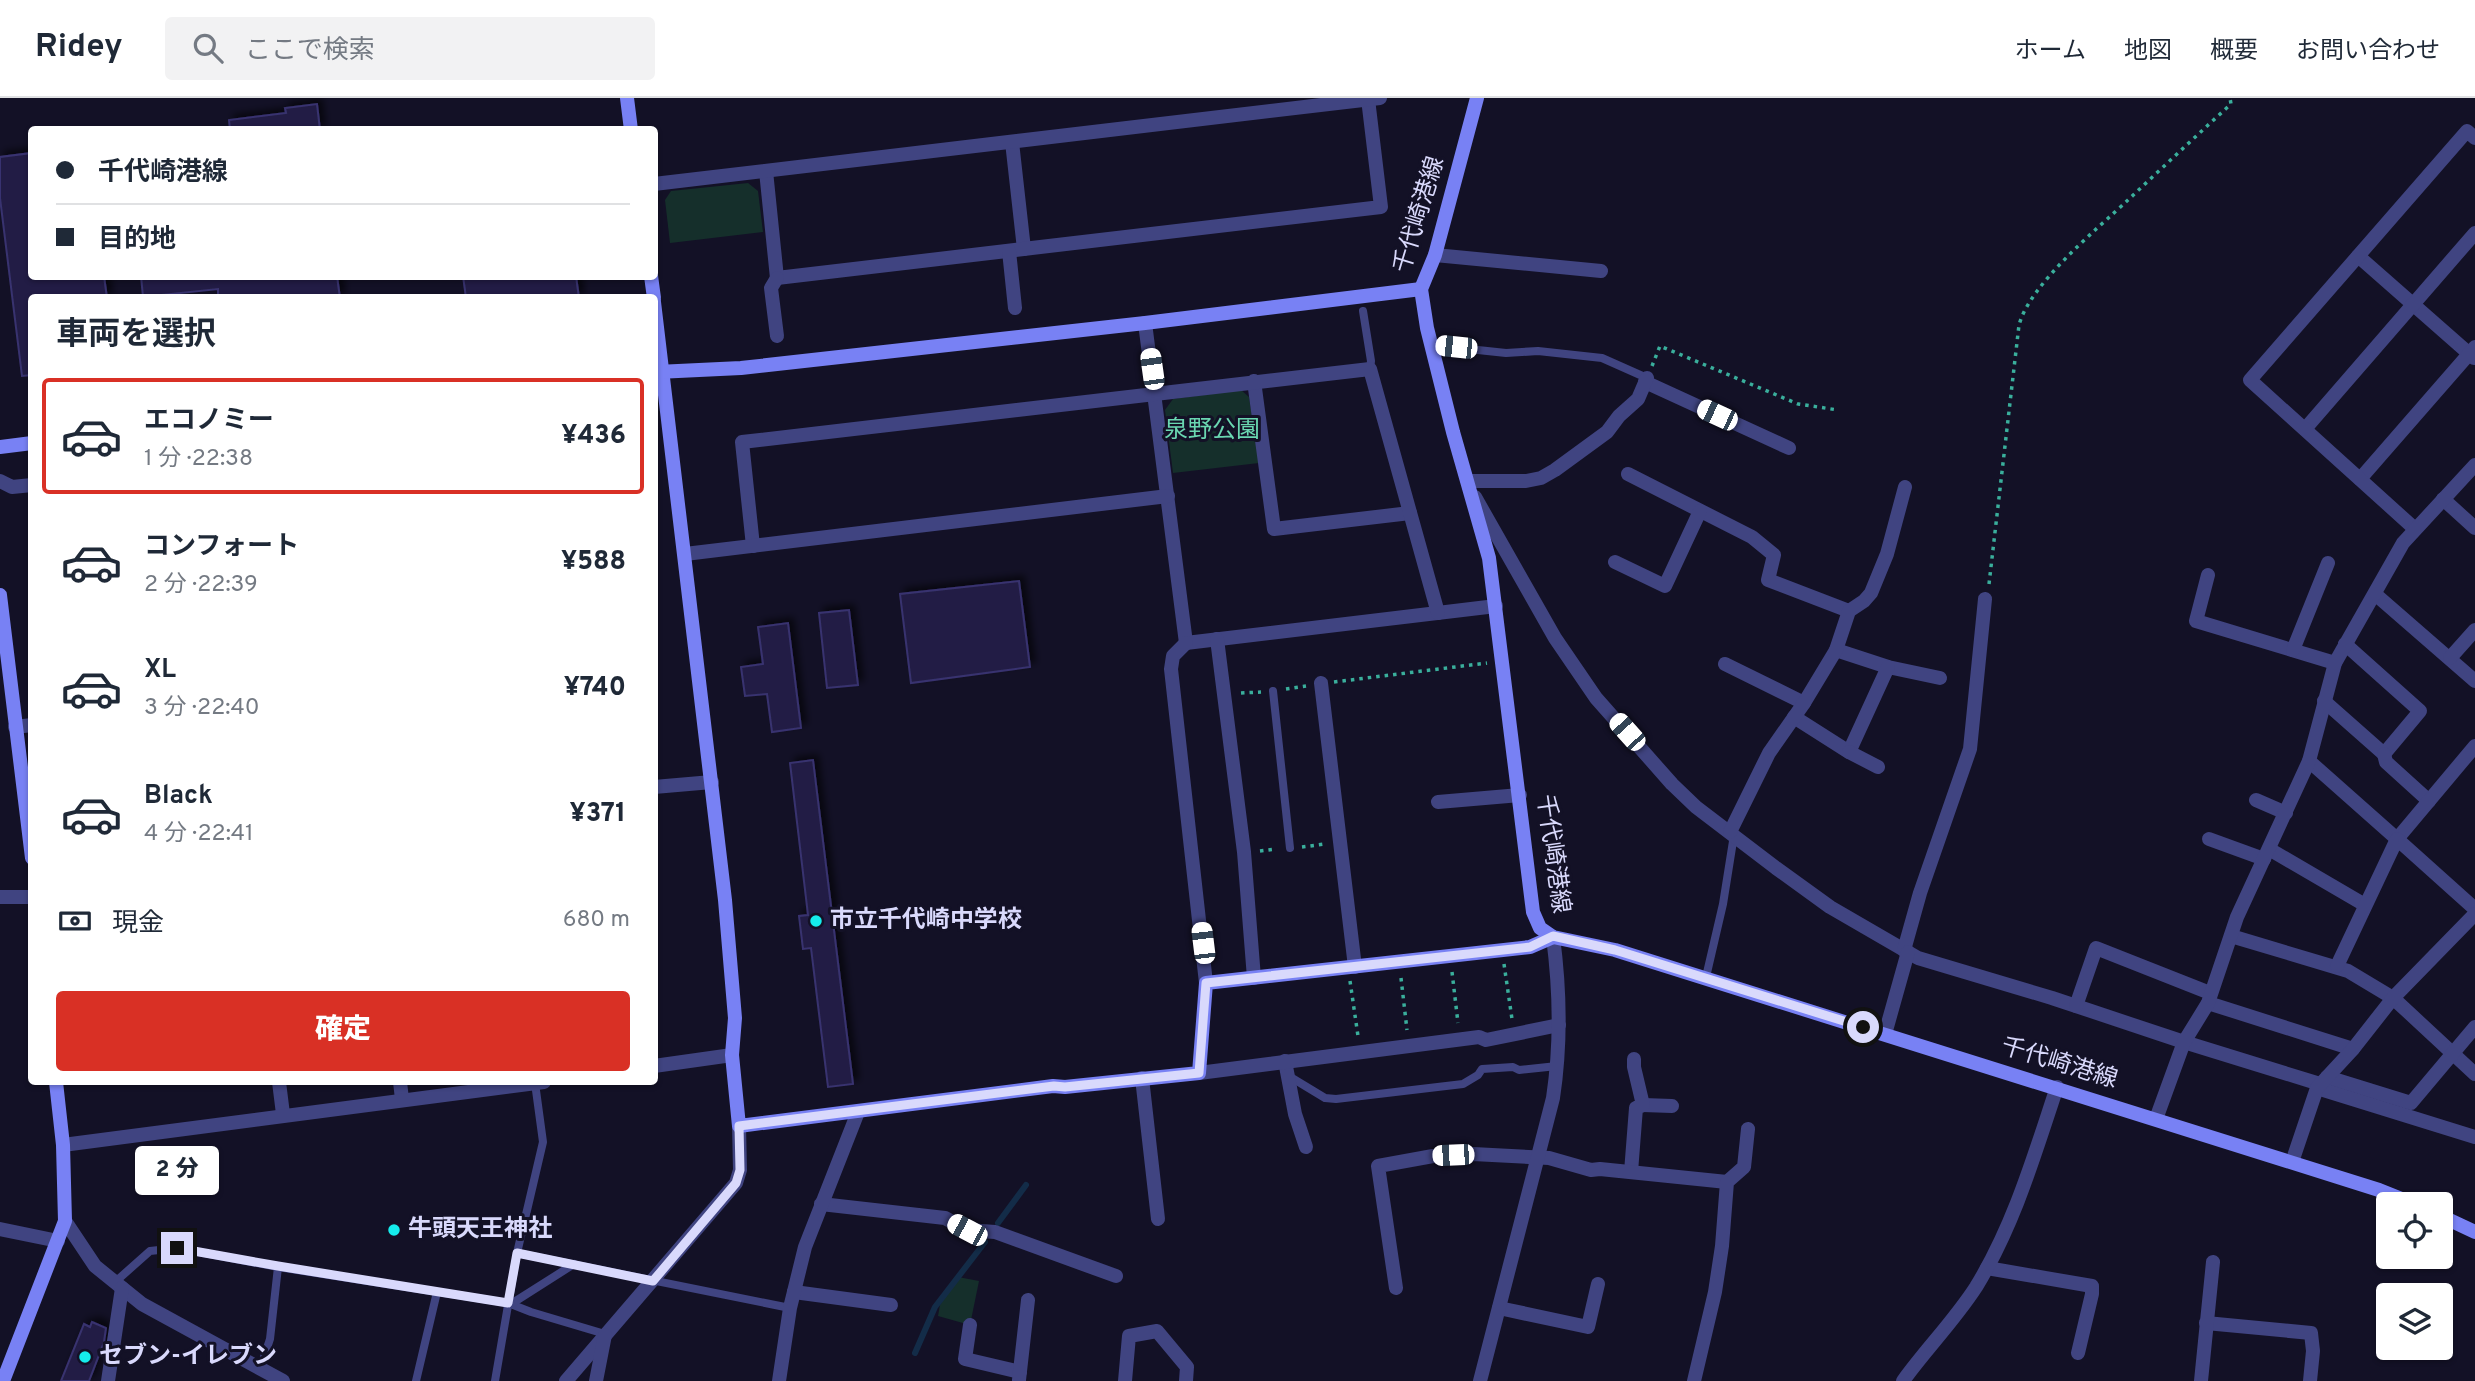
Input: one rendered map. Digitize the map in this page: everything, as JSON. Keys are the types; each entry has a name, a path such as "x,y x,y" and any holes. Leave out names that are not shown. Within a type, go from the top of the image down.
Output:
{"street":[{"path":"627,98 631,126"},
{"name":"千代崎港線","path":"1477,98 1435,255 1421,289 1431,345 1489,558 1533,912 1540,928 1553,936 1615,950 1706,977 2384,1192"},
{"path":"658,184 1374,99 1381,207 777,278"},
{"path":"2415,529 2250,380 2467,131 2475,138"},
{"path":"1012,142 1015,308"},
{"path":"766,171 777,278 771,288 777,336"},
{"path":"2305,429 2475,233"},
{"path":"1435,255 1601,271"},
{"path":"2358,256 2473,353 2360,479"},
{"path":"566,1381 736,1183 740,1170 733,1055 735,1018 712,782 685,554 659,372 741,368 1421,289"},
{"path":"1145,323 1186,643"},
{"path":"753,546 742,442 1370,369 1438,613"},
{"path":"1789,448 1646,380 1638,398 1607,432 1555,470 1541,478 1525,481 1469,486 1555,638 1596,698 1672,784 1696,807 1830,906 1918,958 2321,1083 2475,1137"},
{"path":"1254,381 1274,529 1410,513"},
{"path":"0,447 28,444"},
{"path":"2156,1119 2184,1042 2209,998 2231,936 2309,761 2335,663 2403,543 2475,464"},
{"path":"1628,474 1752,537 1774,555 1768,580 1849,611"},
{"path":"0,481 12,488 28,486"},
{"path":"1732,834 1769,752 1804,703 1836,650 1849,611 1871,593 1887,554 1905,487"},
{"path":"685,554 1168,496"},
{"path":"2443,499 2475,528"},
{"path":"1615,562 1665,586 1700,511"},
{"path":"2293,650 2328,563"},
{"path":"2208,575 2196,621 2335,663"},
{"path":"2375,594 2475,681"},
{"path":"0,595 28,833"},
{"path":"1885,1034 1920,893 1970,749 1985,599"},
{"path":"1199,1073 1206,983 1171,669 1173,656 1186,643 1496,606"},
{"path":"2451,658 2475,630"},
{"path":"1217,639 1244,852 1254,978"},
{"path":"2345,644 2420,711 2385,754"},
{"path":"1836,650 1888,667 1941,678"},
{"path":"1725,664 1804,703"},
{"path":"1849,752 1888,667"},
{"path":"1321,683 1351,968"},
{"path":"2325,701 2385,754 2386,762 2429,801"},
{"path":"1794,716 1849,752 1878,767"},
{"path":"15,727 28,725"},
{"path":"2337,966 2397,839 2475,746"},
{"path":"2292,1162 2321,1083 2353,1049 2393,999 2475,911 2309,761"},
{"path":"658,787 712,782"},
{"path":"1438,802 1520,795"},
{"path":"2256,800 2286,813"},
{"path":"2209,839 2267,854 2365,905"},
{"path":"0,897 28,897"},
{"path":"1206,983 1530,947 1553,936 1559,1026 1558,1066 1553,1098 1480,1381"},
{"path":"2231,936 2337,966 2393,999 2475,1073"},
{"path":"2076,1006 2096,948 2209,998 2353,1049"},
{"path":"739,1126 1054,1086 1286,1068 1360,1052 1479,1037 1486,1040 1559,1026"},
{"path":"2321,1083 2411,1103 2475,1027"},
{"path":"658,1065 733,1055"},
{"path":"1634,1059 1643,1105"},
{"path":"1286,1068 1294,1114 1306,1147"},
{"path":"1142,1078 1158,1219"},
{"path":"2,1381 65,1221 63,1145 56,1085"},
{"path":"279,1085 283,1114"},
{"path":"400,1085 402,1099"},
{"path":"63,1145 515,1085"},
{"path":"1903,1381 1975,1289 1998,1250 2021,1197 2057,1087"},
{"path":"1630,1172 1636,1108 1643,1105 1671,1106"},
{"path":"779,1381 790,1308 806,1247 858,1112"},
{"path":"1695,1381 1717,1281 1727,1182 1744,1167 1748,1129"},
{"path":"1396,1288 1378,1166 1433,1156 1474,1154 1549,1158 1591,1170 1600,1168 1727,1182"},
{"path":"821,1204 945,1218 967,1230 995,1232 1116,1276"},
{"path":"65,1221 95,1266 142,1304 261,1373 283,1381"},
{"path":"2453,1222 2475,1232"},
{"path":"0,1229 58,1241"},
{"path":"2201,1381 2213,1262"},
{"path":"1987,1268 2092,1286 2078,1353"},
{"path":"1499,1308 1588,1328 1598,1284"},
{"path":"108,1381 118,1286"},
{"path":"794,1292 891,1305"},
{"path":"970,1325 965,1359 1020,1376 1028,1300"},
{"path":"2206,1323 2311,1333 2313,1351 2310,1381"},
{"path":"1125,1381 1129,1336 1157,1331 1187,1367 1186,1381"},
{"path":"596,1381 605,1334"}],"lane":[{"path":"1363,311 1370,369"},
{"path":"1431,345 1506,353 1538,351 1602,358 1646,380"},
{"path":"1273,691 1290,848"},
{"path":"1706,977 1723,904 1732,834"},
{"path":"1286,1068 1325,1098 1336,1099 1463,1084 1478,1075 1482,1069 1513,1067 1519,1070 1558,1066"},
{"path":"495,1381 517,1253 543,1142 539,1085"},
{"path":"118,1286 150,1251 177,1248 509,1304 605,1334"},
{"path":"517,1253 790,1308"},
{"path":"509,1304 574,1264"},
{"path":"261,1373 270,1339 278,1266"},
{"path":"416,1381 437,1292"}],"path":[{"path":"1985,599 1989,589 1997,499 2023,312 2038,289 2099,227 2231,104 2230,98"},
{"path":"1646,380 1660,346 1798,404 1838,410"},
{"path":"1224,694 1273,691 1503,661"},
{"path":"1503,950 1514,1035"},
{"path":"1450,956 1460,1040"},
{"path":"1399,962 1409,1046"},
{"path":"1351,968 1360,1052"}],"green space":[{"path":"748,183 758,191 763,232 670,243 665,200 671,191"},
{"name":"泉野公園","path":"1241,390 1249,397 1259,463 1173,473 1165,410 1173,399"},
{"path":"958,1277 979,1281 970,1325 938,1316 940,1305"}],"building":[{"path":"317,104 320,126 230,126 229,120 286,113 285,108"},
{"path":"28,154 28,280 105,280 106,294 28,294 28,375 22,376 0,198 0,157"},
{"path":"141,280 338,280 339,294 218,294 218,289 143,294"},
{"path":"464,280 577,280 578,294 465,294"},
{"path":"1019,581 1030,667 911,683 900,594"},
{"path":"849,610 858,685 827,688 819,613"},
{"path":"788,623 801,728 772,732 767,694 745,696 741,667 763,664 758,627"},
{"name":"市立千代崎中学校","path":"813,760 853,1084 828,1087 811,948 803,949 799,916 808,915 790,763"},
{"name":"セブン-イレブン","path":"92,1322 106,1328 104,1342 89,1381 61,1381 84,1324 90,1327"}],"waterway":[{"path":"998,1223 1026,1185"},
{"path":"915,1353 935,1307 985,1242"}],"place":[{"name":"市立千代崎中学校","path":"816,921"},
{"name":"牛頭天王神社","path":"394,1230"},
{"name":"セブン-イレブン","path":"85,1357"}],"route":[{"path":"177,1248 508,1303 517,1253 653,1281 736,1183 740,1170 739,1126 1054,1086 1199,1073 1206,983 1530,947 1553,936 1615,950 1863,1027"}]}
